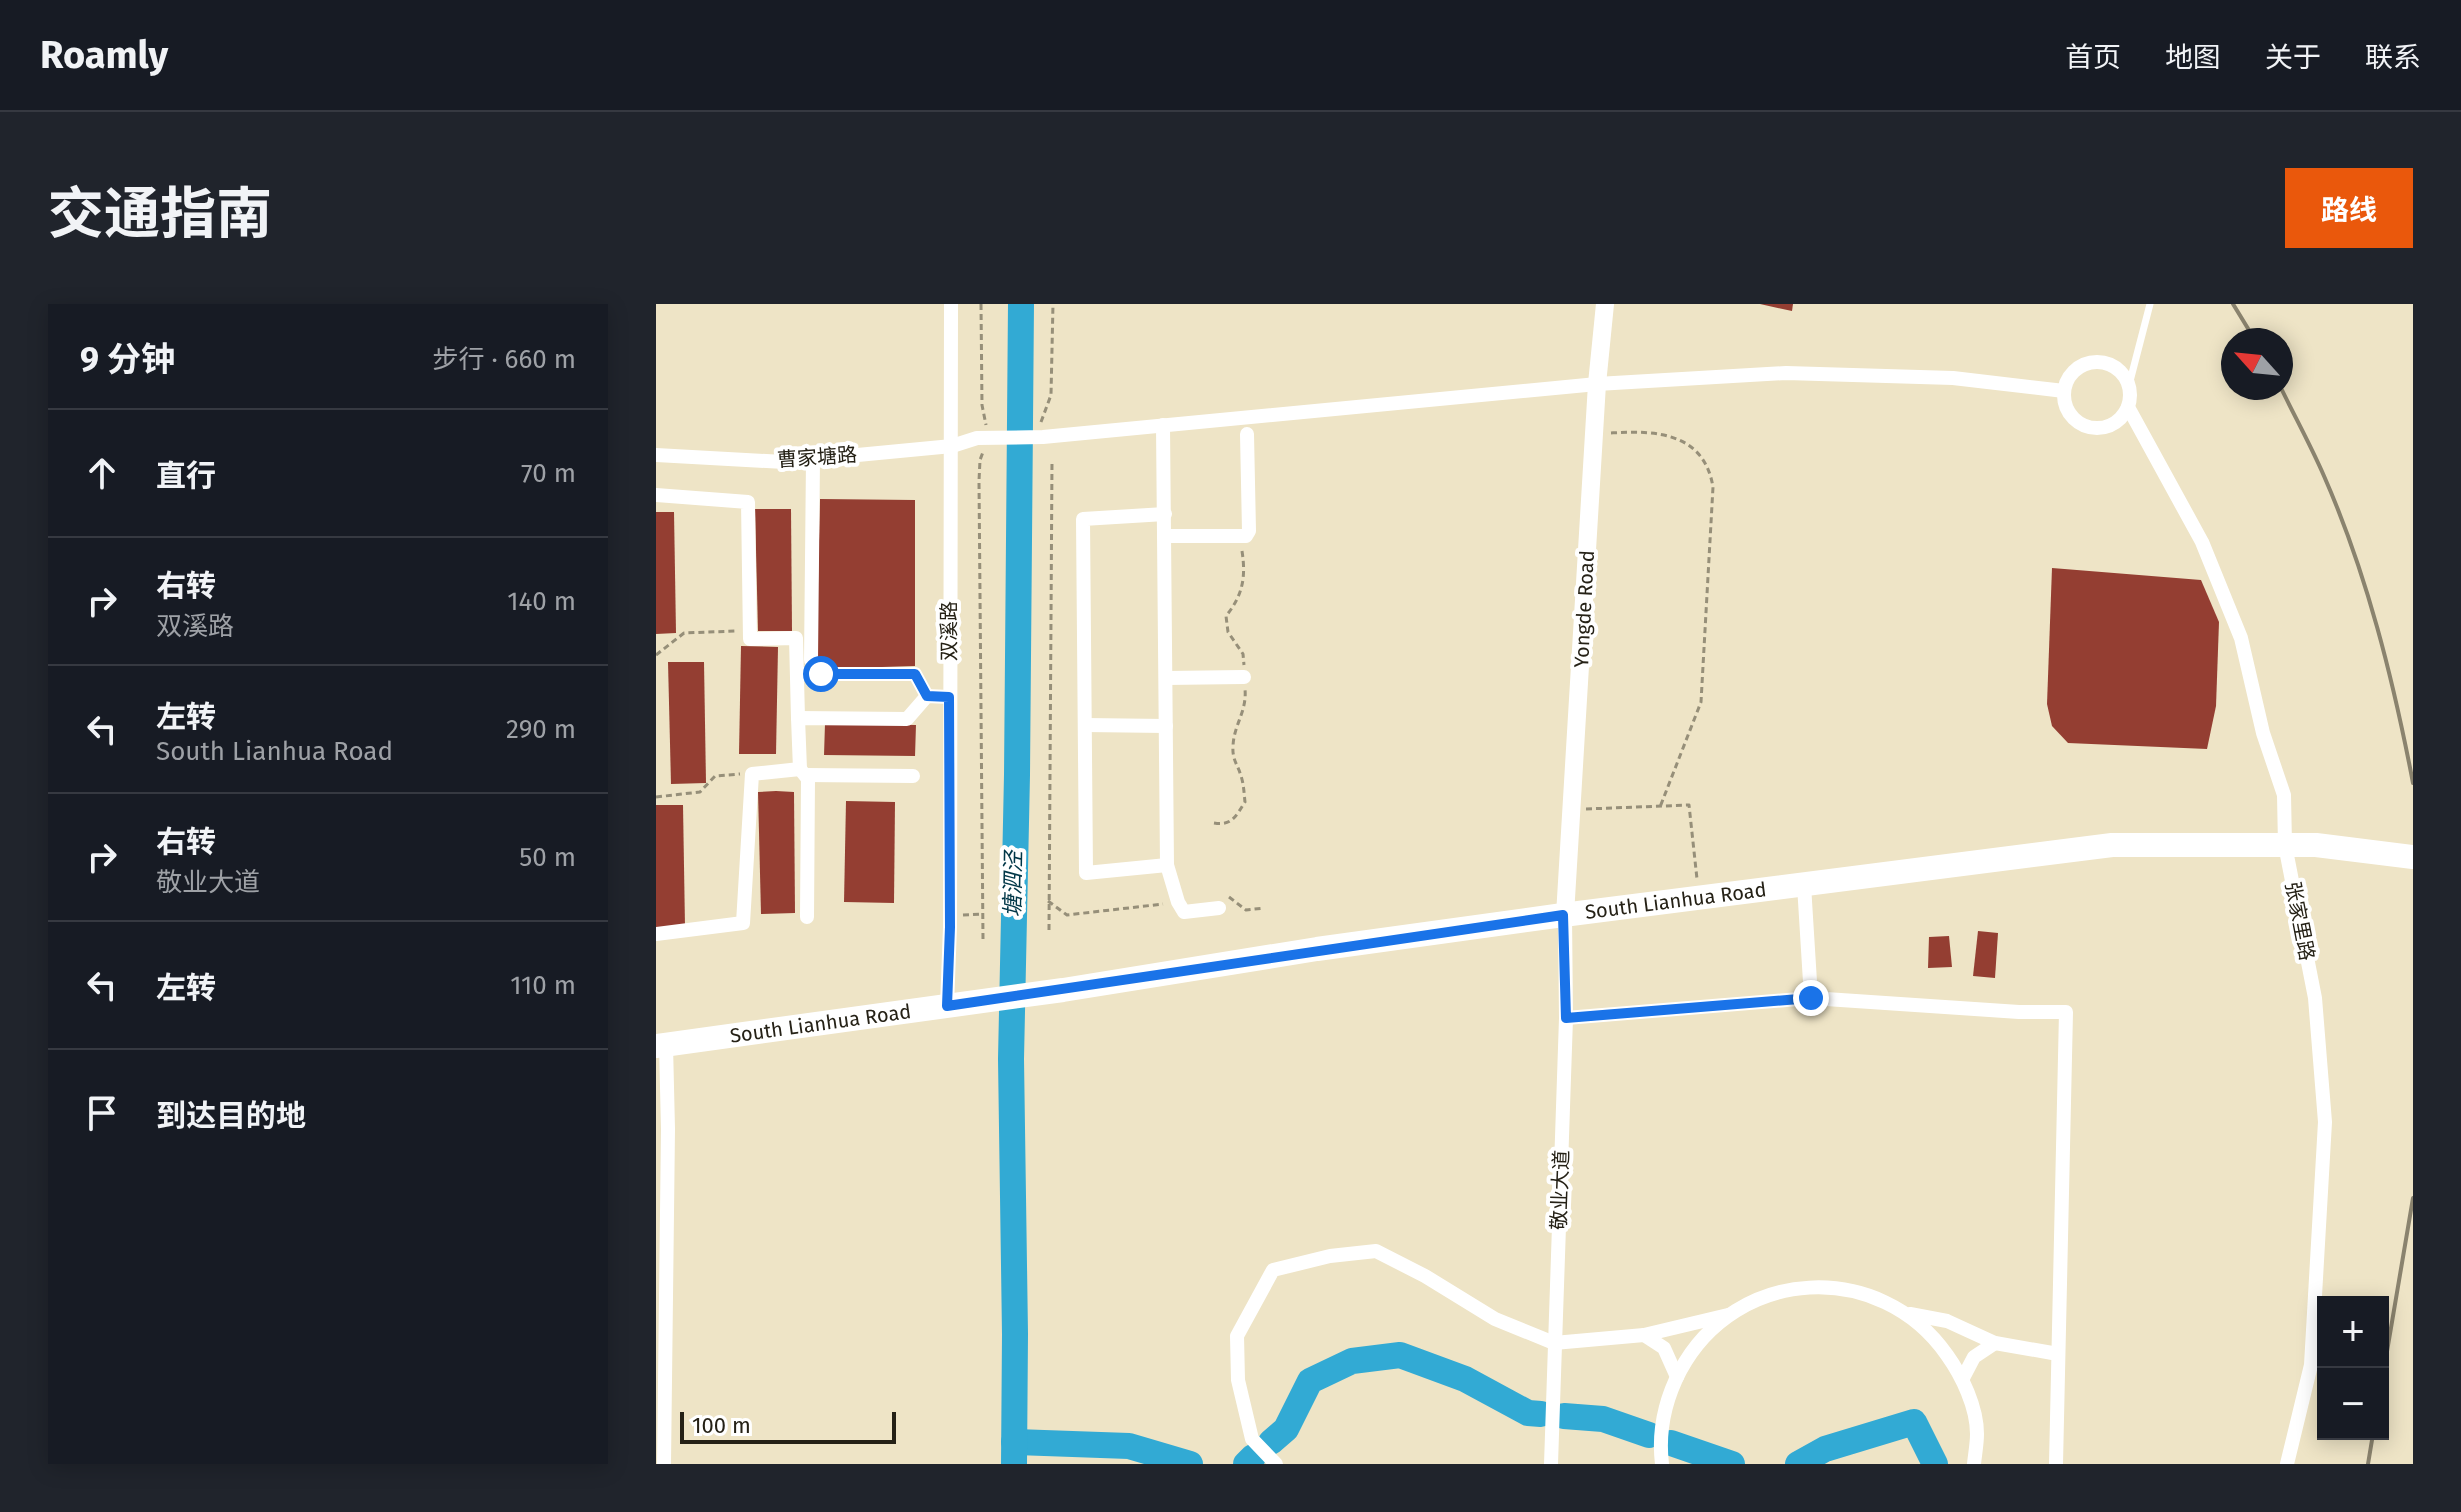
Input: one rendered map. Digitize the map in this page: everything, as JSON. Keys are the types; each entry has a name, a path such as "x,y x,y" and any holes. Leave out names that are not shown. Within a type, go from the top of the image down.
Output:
{"main road":[{"name":"South Lianhua Road","path":"661,1045 1063,990 1317,949 2112,845 2316,845 2413,857"}],"street":[{"name":"双溪路","path":"947,1006 951,304"},
{"name":"Yongde Road","path":"1565,915 1597,384 1605,304"},
{"path":"2095,362 2116,367 2129,385 2128,407 2114,423 2104,427 2084,425 2068,411 2064,391 2074,371 2095,362"},
{"name":"曹家塘路","path":"656,455 784,462 952,446 983,438 1163,425 1597,384 1786,373 1953,378 2064,391"},
{"name":"张家里路","path":"2128,407 2202,542 2241,638 2263,733 2284,795 2285,845 2315,998 2325,1122 2311,1365 2287,1464"},
{"path":"1163,425 1167,865 1184,912 1222,901"},
{"path":"1165,536 1246,536 1249,531 1247,434"},
{"path":"811,660 813,459"},
{"path":"656,495 748,502 750,639 796,638 798,718 803,772 808,779 807,917"},
{"path":"1165,514 1083,519 1086,873 1167,865"},
{"path":"798,674 915,674 927,696"},
{"path":"1166,678 1244,677"},
{"path":"927,696 949,697"},
{"path":"798,718 907,719 927,696"},
{"path":"1085,725 1166,726"},
{"path":"656,934 743,923 752,774 803,772 913,776"},
{"path":"1804,885 1811,998"},
{"name":"敬业大道","path":"1551,1464 1566,1018 1565,915"},
{"path":"1566,1018 1811,998 2019,1012 2066,1012 2056,1464"},
{"path":"661,1045 668,1129 661,1345 664,1464"},
{"path":"1276,1464 1252,1439 1238,1380 1237,1336 1273,1270 1330,1256 1376,1251 1425,1276 1495,1319 1554,1343 1644,1335 1728,1315 1778,1291 1833,1286 1886,1301 1931,1332 1963,1378 1977,1431 1974,1464"},
{"path":"1902,1312 1947,1321 1995,1343 2058,1354"},
{"path":"1662,1464 1659,1443 1668,1394 1692,1349 1728,1315"},
{"path":"1644,1335 1664,1348 1677,1377"},
{"path":"1963,1378 1974,1357 1995,1343"}],"lane":[{"path":"2129,385 2150,304"}],"path":[{"path":"981,304 983,438 979,481 983,939"},
{"path":"1040,435 1051,395 1053,304"},
{"path":"1594,435 1621,432 1674,437 1688,442 1707,462 1711,474 1713,487 1701,702 1660,807"},
{"path":"1049,930 1052,461"},
{"path":"656,655 684,633 749,631"},
{"path":"656,797 700,792 715,776 752,774"},
{"path":"1571,810 1689,805 1700,898"},
{"path":"1048,901 1067,915 1178,902"},
{"path":"1222,901 1246,910 1264,908"},
{"path":"952,916 982,914"}],"building":[{"path":"1760,304 1793,304 1792,311"},
{"path":"820,499 915,500 915,666 816,669"},
{"path":"755,509 791,509 792,631 758,631"},
{"path":"656,512 674,512 676,633 656,634"},
{"path":"2052,568 2201,580 2219,622 2216,706 2207,749 2068,743 2052,726 2047,704"},
{"path":"741,646 778,647 776,754 739,754"},
{"path":"668,662 704,662 706,783 671,784"},
{"path":"825,724 916,725 915,756 824,755"},
{"path":"758,792 794,792 795,913 761,914"},
{"path":"846,801 895,802 894,903 844,902"},
{"path":"656,805 683,805 685,927 656,928"},
{"path":"1978,931 1998,933 1995,978 1973,976"},
{"path":"1949,936 1952,967 1928,968 1929,937"}],"waterway":[{"name":"塘泗泾","path":"1014,1464 1011,1059 1021,304"},
{"path":"1271,1442 1286,1429 1310,1381 1352,1361 1400,1355 1465,1379 1528,1413 1541,1414"},
{"path":"1564,1416 1603,1419 1649,1435"},
{"path":"1798,1464 1825,1449 1914,1422 1935,1464"},
{"path":"1014,1442 1129,1446 1190,1464"},
{"path":"1671,1443 1732,1464"},
{"path":"1246,1464 1253,1457"}],"railway":[{"path":"2233,304 2248,328"},
{"path":"2287,400 2324,476 2366,589 2397,705 2413,783"},
{"path":"2384,1368 2413,1198"},
{"path":"2368,1464 2372,1440"}],"route":[{"path":"821,674 915,674 927,696 949,697 950,927 947,1006 1563,915 1566,1018 1811,998"}]}
